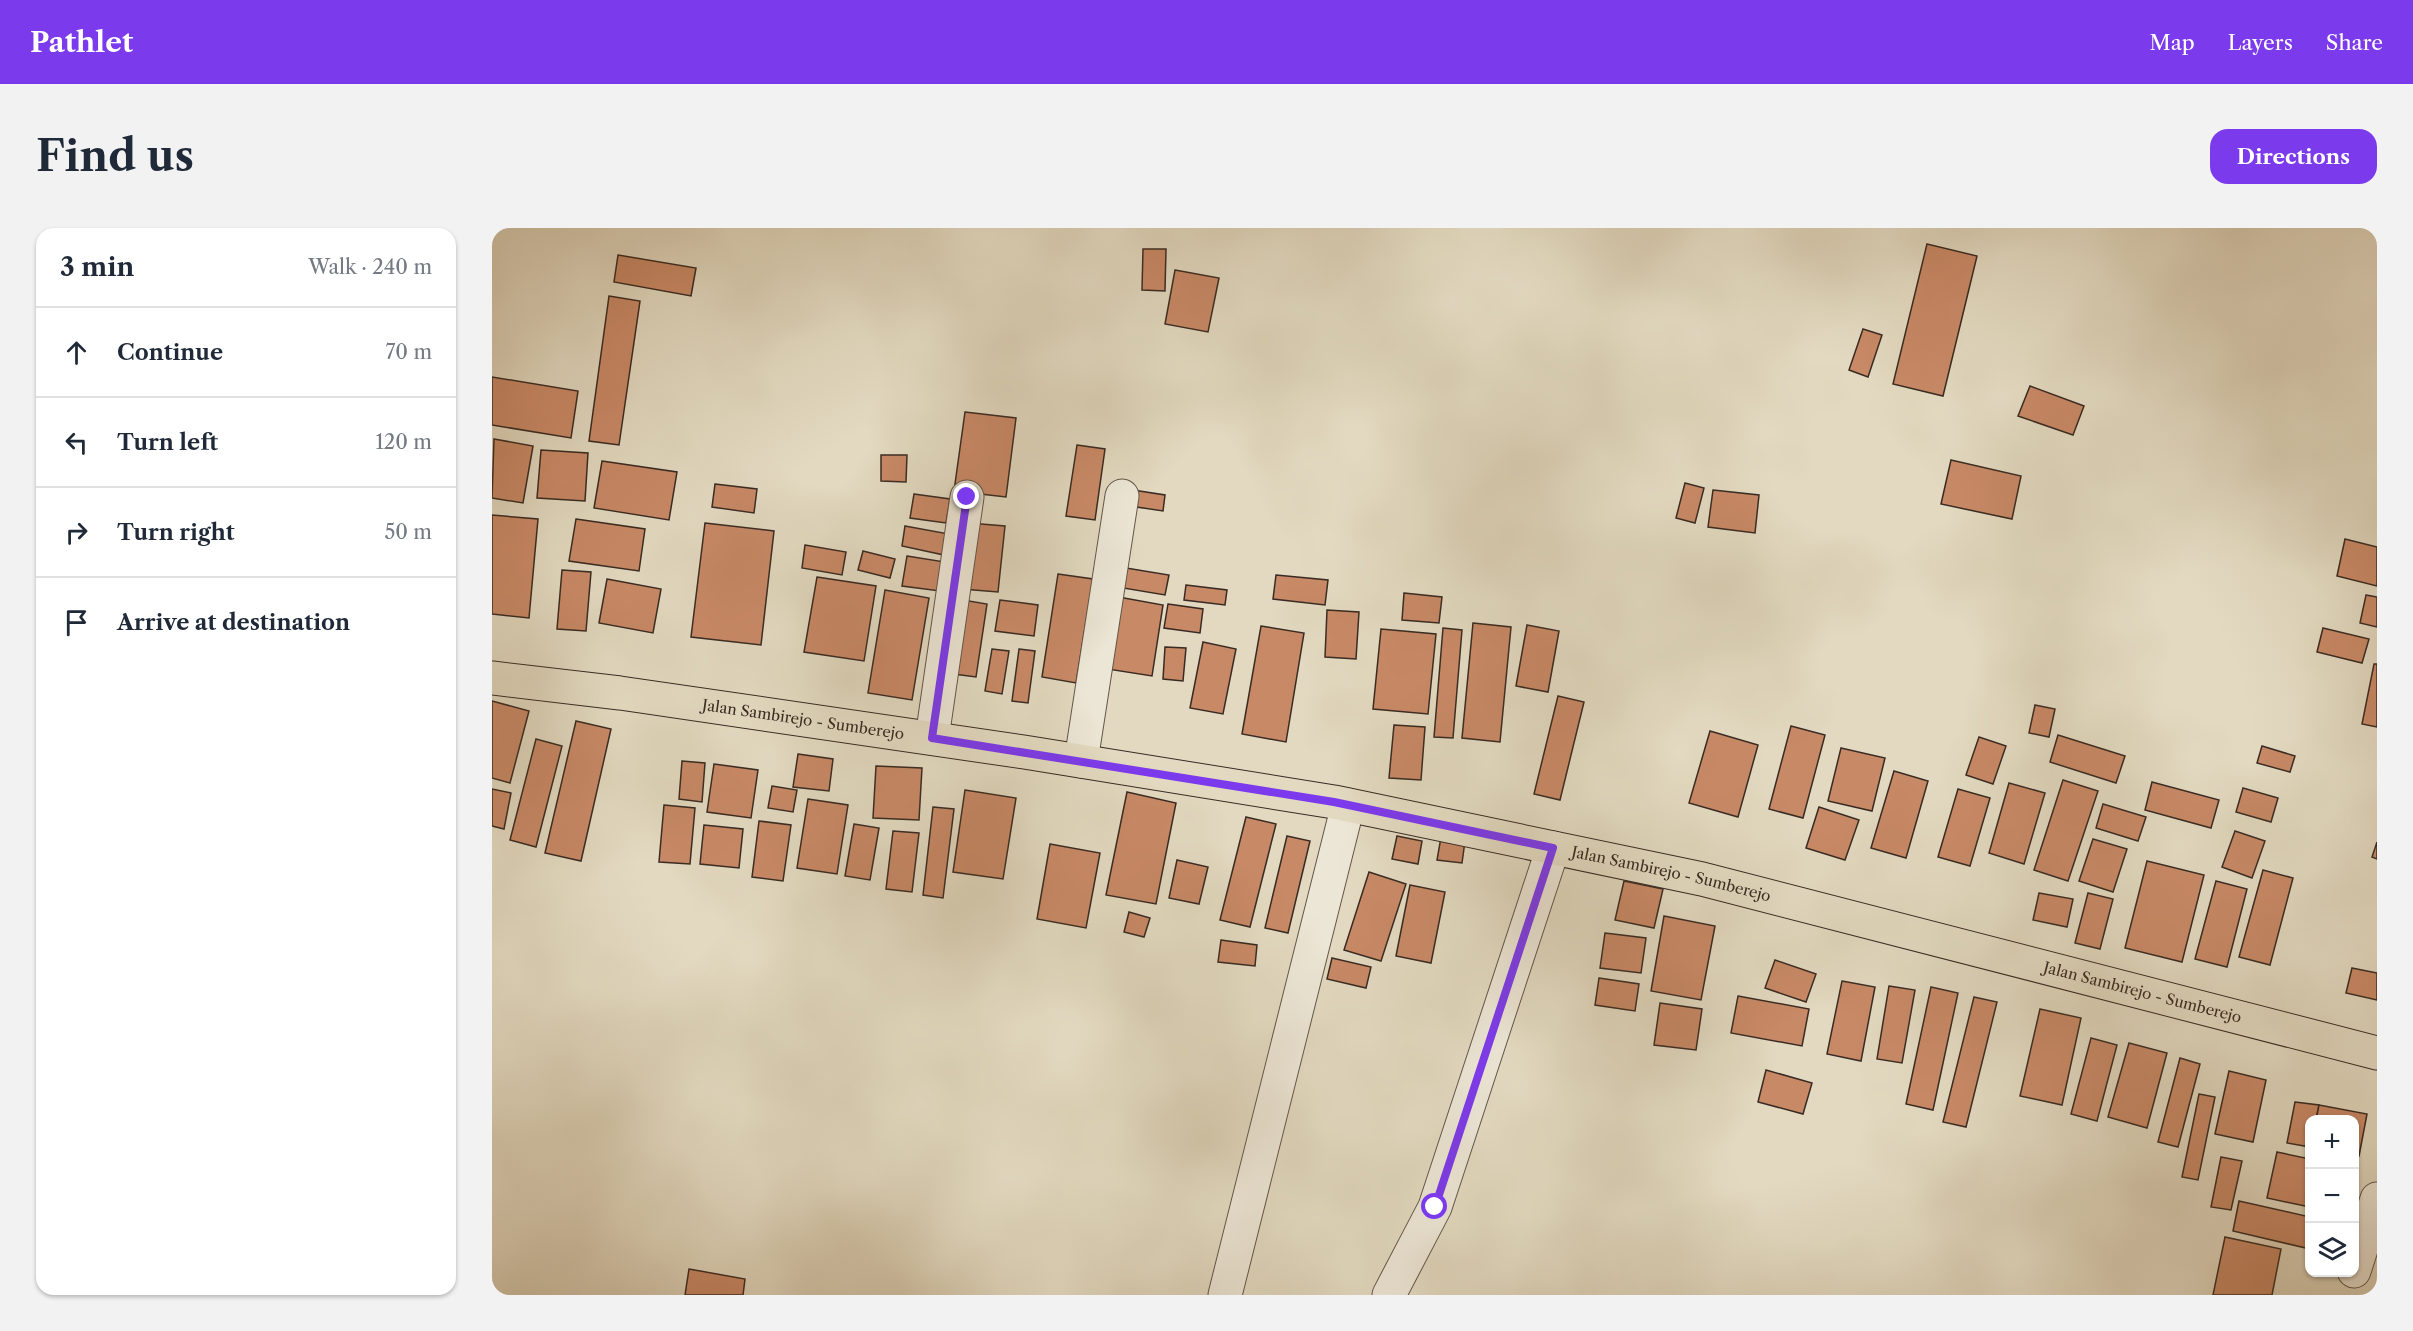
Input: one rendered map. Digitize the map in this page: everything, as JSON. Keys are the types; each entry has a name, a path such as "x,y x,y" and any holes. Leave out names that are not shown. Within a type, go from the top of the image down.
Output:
{"main road":[{"name":"Jalan Sambirejo - Sumberejo","path":"492,678 620,693 932,738 1348,805 1702,879 2377,1053"}],"street":[{"path":"1081,761 1122,496"},
{"path":"932,738 967,497"},
{"path":"1225,1295 1348,805"},
{"path":"1389,1295 1435,1207 1553,848"},
{"path":"2359,1256 2377,1199"},
{"path":"2347,1295 2352,1277"}],"building":[{"path":"1927,244 1977,256 1943,396 1893,384"},
{"path":"1143,249 1166,249 1165,291 1142,290"},
{"path":"618,255 696,268 691,296 614,282"},
{"path":"1175,270 1219,278 1208,332 1165,324"},
{"path":"609,296 640,301 619,445 589,441"},
{"path":"1863,329 1882,335 1868,377 1849,370"},
{"path":"492,377 578,391 571,438 492,425"},
{"path":"2030,386 2084,406 2073,435 2018,416"},
{"path":"965,412 1016,418 1006,497 954,491"},
{"path":"494,439 533,446 523,503 492,498"},
{"path":"1077,445 1105,449 1095,520 1066,516"},
{"path":"541,450 588,453 585,501 537,498"},
{"path":"881,455 907,455 906,482 881,481"},
{"path":"1951,460 2021,476 2012,519 1941,504"},
{"path":"602,461 677,472 669,520 594,508"},
{"path":"1685,483 1704,488 1695,523 1676,518"},
{"path":"715,484 757,489 754,513 712,507"},
{"path":"1133,490 1165,495 1163,511 1130,506"},
{"path":"1713,490 1759,495 1755,533 1708,527"},
{"path":"914,494 950,499 946,523 910,518"},
{"path":"492,515 538,519 529,618 492,614"},
{"path":"576,519 645,529 639,571 569,561"},
{"path":"705,523 774,531 761,645 691,637"},
{"path":"969,523 1005,526 998,592 962,589"},
{"path":"905,526 949,534 944,555 902,546"},
{"path":"2345,539 2377,547 2377,586 2337,576"},
{"path":"805,545 846,552 842,575 802,568"},
{"path":"863,551 895,559 890,578 858,570"},
{"path":"907,556 945,562 940,591 902,586"},
{"path":"1120,567 1169,575 1165,595 1117,587"},
{"path":"562,570 591,572 586,631 557,629"},
{"path":"1058,574 1093,579 1076,683 1042,677"},
{"path":"1276,575 1328,580 1325,605 1273,599"},
{"path":"817,577 876,586 864,661 804,652"},
{"path":"607,579 661,589 653,633 599,623"},
{"path":"1186,585 1227,590 1225,605 1184,600"},
{"path":"885,590 929,598 912,700 868,693"},
{"path":"1404,593 1442,597 1439,623 1402,620"},
{"path":"2366,595 2377,597 2377,627 2360,623"},
{"path":"1113,596 1163,605 1152,676 1101,668"},
{"path":"957,599 987,604 976,677 946,673"},
{"path":"1000,600 1038,605 1034,636 995,631"},
{"path":"1168,604 1203,609 1200,633 1164,628"},
{"path":"1327,610 1359,612 1356,659 1325,657"},
{"path":"1473,623 1511,627 1500,742 1462,738"},
{"path":"1527,625 1559,631 1548,692 1516,686"},
{"path":"1261,626 1304,633 1286,742 1242,734"},
{"path":"1443,628 1462,630 1453,738 1434,737"},
{"path":"2323,628 2369,639 2362,663 2317,652"},
{"path":"1381,629 1436,634 1428,714 1373,709"},
{"path":"1203,642 1236,649 1223,714 1190,708"},
{"path":"1165,647 1186,648 1183,681 1163,679"},
{"path":"992,649 1009,651 1002,694 985,691"},
{"path":"1019,649 1035,651 1028,703 1012,701"},
{"path":"2374,664 2377,664 2377,727 2362,724"},
{"path":"1558,696 1584,702 1560,800 1534,794"},
{"path":"492,701 529,711 510,783 492,778"},
{"path":"2035,705 2055,709 2049,737 2029,733"},
{"path":"576,721 611,729 581,861 545,853"},
{"path":"1394,725 1425,727 1421,780 1389,778"},
{"path":"1791,726 1825,735 1803,818 1769,809"},
{"path":"1710,731 1758,745 1738,817 1689,803"},
{"path":"2058,735 2125,756 2116,783 2050,762"},
{"path":"1979,737 2006,746 1993,784 1966,775"},
{"path":"536,739 562,746 536,847 510,840"},
{"path":"2262,746 2295,756 2290,772 2257,763"},
{"path":"1841,748 1885,758 1872,811 1828,801"},
{"path":"798,754 833,759 829,791 793,787"},
{"path":"682,761 705,763 702,802 679,799"},
{"path":"714,764 758,770 751,818 707,812"},
{"path":"876,766 922,768 919,820 873,818"},
{"path":"1894,771 1928,781 1906,858 1871,848"},
{"path":"2063,780 2098,791 2068,881 2034,870"},
{"path":"2152,782 2219,800 2211,828 2145,810"},
{"path":"2009,783 2045,793 2024,864 1989,853"},
{"path":"772,786 797,790 793,812 768,808"},
{"path":"2243,788 2278,798 2271,822 2236,812"},
{"path":"492,789 511,793 504,829 492,826"},
{"path":"1958,789 1990,798 1970,866 1938,857"},
{"path":"965,790 1016,798 1003,879 953,872"},
{"path":"1127,792 1176,803 1156,904 1106,895"},
{"path":"808,799 848,805 837,874 797,868"},
{"path":"2103,804 2146,817 2138,841 2096,828"},
{"path":"664,805 695,808 690,864 659,862"},
{"path":"933,807 954,809 943,898 923,895"},
{"path":"1819,807 1859,820 1845,860 1806,848"},
{"path":"1246,817 1276,824 1250,927 1220,920"},
{"path":"759,821 791,825 783,881 752,877"},
{"path":"854,824 879,828 870,880 845,876"},
{"path":"704,825 743,829 739,868 700,864"},
{"path":"893,831 919,833 912,892 886,889"},
{"path":"2235,831 2265,841 2252,878 2222,867"},
{"path":"1287,836 1310,841 1288,933 1265,928"},
{"path":"1397,836 1422,841 1418,864 1392,859"},
{"path":"1441,837 1465,841 1462,863 1437,860"},
{"path":"2093,839 2127,849 2113,892 2079,881"},
{"path":"2377,842 2377,859 2372,857"},
{"path":"1050,844 1100,853 1086,928 1037,919"},
{"path":"1177,860 1208,867 1199,904 1169,898"},
{"path":"2147,861 2204,875 2182,962 2125,948"},
{"path":"2263,870 2293,878 2270,965 2239,957"},
{"path":"1369,872 1406,884 1381,961 1344,950"},
{"path":"1624,881 1663,889 1654,928 1615,920"},
{"path":"2216,881 2247,889 2227,967 2195,959"},
{"path":"1410,885 1445,892 1431,963 1396,956"},
{"path":"2039,893 2073,899 2067,927 2033,920"},
{"path":"2088,893 2113,899 2100,949 2075,943"},
{"path":"1129,912 1150,918 1144,937 1124,932"},
{"path":"1664,916 1715,926 1701,1000 1651,991"},
{"path":"1605,933 1646,938 1641,973 1600,968"},
{"path":"1221,940 1257,945 1255,966 1218,962"},
{"path":"1332,958 1371,967 1366,988 1327,979"},
{"path":"1775,960 1816,974 1806,1002 1765,988"},
{"path":"2352,968 2377,973 2377,1000 2346,993"},
{"path":"1599,978 1639,984 1635,1011 1595,1005"},
{"path":"1842,981 1875,987 1861,1061 1827,1054"},
{"path":"1889,986 1915,990 1902,1063 1877,1059"},
{"path":"1931,987 1958,993 1933,1110 1906,1104"},
{"path":"1738,996 1809,1009 1802,1046 1731,1033"},
{"path":"1974,997 1997,1002 1966,1127 1943,1122"},
{"path":"1660,1003 1702,1009 1696,1050 1654,1045"},
{"path":"2040,1009 2081,1018 2062,1105 2020,1096"},
{"path":"2091,1038 2117,1045 2097,1121 2071,1114"},
{"path":"2129,1043 2167,1053 2147,1128 2108,1117"},
{"path":"2180,1058 2200,1064 2178,1147 2158,1142"},
{"path":"1766,1070 1812,1083 1803,1114 1758,1102"},
{"path":"2229,1071 2266,1080 2253,1142 2215,1134"},
{"path":"2199,1094 2215,1097 2198,1180 2182,1177"},
{"path":"2295,1102 2319,1105 2317,1115 2305,1115 2305,1146 2287,1143"},
{"path":"2319,1105 2367,1114 2359,1156 2359,1115 2317,1115"},
{"path":"2277,1152 2305,1158 2305,1206 2267,1198"},
{"path":"2221,1157 2242,1161 2231,1210 2211,1207"},
{"path":"2239,1201 2305,1216 2305,1248 2233,1231"},
{"path":"2225,1237 2281,1249 2272,1295 2213,1295"},
{"path":"689,1269 745,1279 743,1295 685,1295"}],"route":[{"path":"967,497 932,738 1334,802 1553,848 1435,1207"}]}
